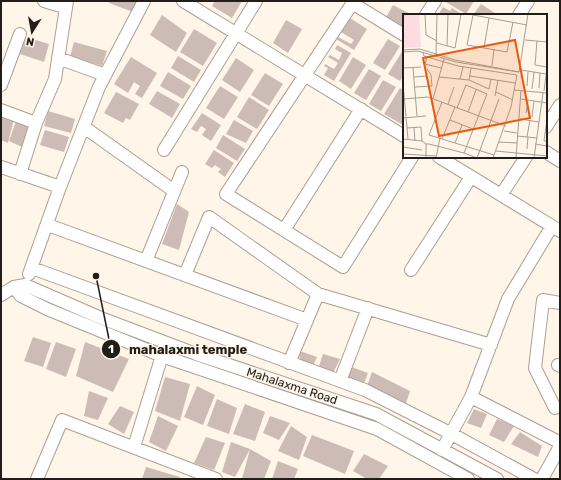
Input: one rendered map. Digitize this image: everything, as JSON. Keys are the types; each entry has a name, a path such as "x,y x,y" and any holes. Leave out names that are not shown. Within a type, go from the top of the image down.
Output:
{"street":[{"path":"20,174 36,123 55,79 66,4 44,1"},
{"path":"1,294 20,289 32,268 60,187 99,87 144,1"},
{"path":"183,1 403,135"},
{"path":"164,150 256,1"},
{"path":"427,14 435,1"},
{"path":"520,14 528,1"},
{"path":"403,34 353,2 226,194 343,267 411,158"},
{"path":"1,85 20,34"},
{"path":"58,58 105,75"},
{"path":"547,126 560,106"},
{"path":"284,230 361,109"},
{"path":"1,110 36,123"},
{"path":"84,127 174,191"},
{"path":"547,153 560,161"},
{"path":"440,158 556,229 508,299 471,397 442,450"},
{"path":"501,195 525,158"},
{"path":"1,167 60,187"},
{"path":"146,261 182,172"},
{"path":"411,270 471,177"},
{"path":"185,275 209,217 318,294 491,345"},
{"path":"48,225 307,320"},
{"path":"32,268 365,390 450,433 534,479"},
{"name":"Mahalaxma Road","path":"20,289 235,368 376,414 489,477"},
{"name":"Mahalaxma Road","path":"20,289 47,309 162,356 377,429 468,479"},
{"path":"289,363 318,294"},
{"path":"555,408 535,368 543,300 560,303"},
{"path":"340,381 368,308"},
{"path":"134,447 166,342"},
{"path":"471,397 556,441 559,446 558,450 542,479"},
{"path":"37,479 62,420 134,447 187,474 216,479"}],"building":[{"path":"110,1 137,1 133,12 109,3"},
{"path":"215,1 242,1 232,18 212,6"},
{"path":"444,1 474,1 466,14"},
{"path":"481,4 496,14 474,14"},
{"path":"393,5 410,14 403,14 403,31 384,21"},
{"path":"443,7 450,11 452,8 461,14 439,14"},
{"path":"162,15 187,33 176,52 150,35"},
{"path":"350,18 367,29 354,50 336,39 338,37 351,44 354,40 341,32"},
{"path":"286,20 302,29 288,53 273,43"},
{"path":"194,29 217,43 203,66 180,52"},
{"path":"26,37 49,44 44,62 20,54"},
{"path":"388,39 400,46 385,70 373,63"},
{"path":"74,42 107,51 102,66 70,57"},
{"path":"337,45 351,53 334,81 324,75 328,68 324,66 325,64 334,69 338,63 328,57 330,55 339,60 342,53 335,49"},
{"path":"403,50 403,76 400,81 388,74"},
{"path":"178,56 201,70 194,82 171,68"},
{"path":"131,57 157,73 142,98 135,94 140,86 134,82 128,93 114,84"},
{"path":"353,57 366,65 351,89 339,81"},
{"path":"236,58 254,70 240,92 222,80"},
{"path":"369,69 381,76 366,100 354,93"},
{"path":"168,72 191,86 183,99 160,86"},
{"path":"265,73 283,84 269,106 251,95"},
{"path":"383,80 396,87 381,111 369,104"},
{"path":"220,86 238,97 224,119 206,108"},
{"path":"400,88 403,90 403,125 384,114"},
{"path":"157,91 180,104 172,118 149,104"},
{"path":"116,92 139,104 130,120 126,118 123,123 104,113"},
{"path":"249,97 269,110 257,129 237,117"},
{"path":"48,111 75,119 71,133 44,126"},
{"path":"202,113 221,125 211,141 202,135 206,129 201,126 197,132 191,129"},
{"path":"1,115 14,119 8,143 1,140"},
{"path":"234,120 253,131 246,143 226,134"},
{"path":"16,121 31,126 22,147 9,141"},
{"path":"45,130 69,137 64,152 40,145"},
{"path":"223,135 245,149 237,161 216,148"},
{"path":"214,150 234,163 225,177 218,172 221,169 215,165 212,168 205,164"},
{"path":"177,204 189,212 179,250 162,244"},
{"path":"33,337 51,343 43,367 24,361"},
{"path":"56,342 76,349 66,377 46,369"},
{"path":"85,342 129,359 113,392 76,376"},
{"path":"300,351 317,357 313,366 299,363"},
{"path":"323,354 340,359 333,373 318,369"},
{"path":"346,365 368,373 363,386 346,383"},
{"path":"372,372 410,391 405,406 367,386"},
{"path":"165,377 190,384 180,421 155,411"},
{"path":"197,386 215,395 203,425 184,417"},
{"path":"89,391 108,398 98,420 84,416"},
{"path":"217,399 237,408 229,434 207,426"},
{"path":"245,404 265,412 255,441 233,434"},
{"path":"120,406 134,412 124,434 108,424"},
{"path":"474,409 487,414 481,428 467,423"},
{"path":"158,416 178,426 166,451 149,442"},
{"path":"270,416 290,423 279,440 263,433"},
{"path":"497,419 514,426 504,442 489,435"},
{"path":"291,426 307,437 299,460 278,451"},
{"path":"520,432 542,446 538,457 511,444"},
{"path":"312,435 354,451 345,474 303,456"},
{"path":"206,437 225,443 214,470 194,463"},
{"path":"231,442 250,449 235,477 222,472"},
{"path":"250,449 271,461 264,479 242,479"},
{"path":"364,454 388,466 379,479 367,479 353,471"},
{"path":"278,461 298,469 294,479 272,479"},
{"path":"146,467 180,477 179,479 142,479"}],"place":[{"name":"mahalaxmi temple","path":"96,276"}]}
